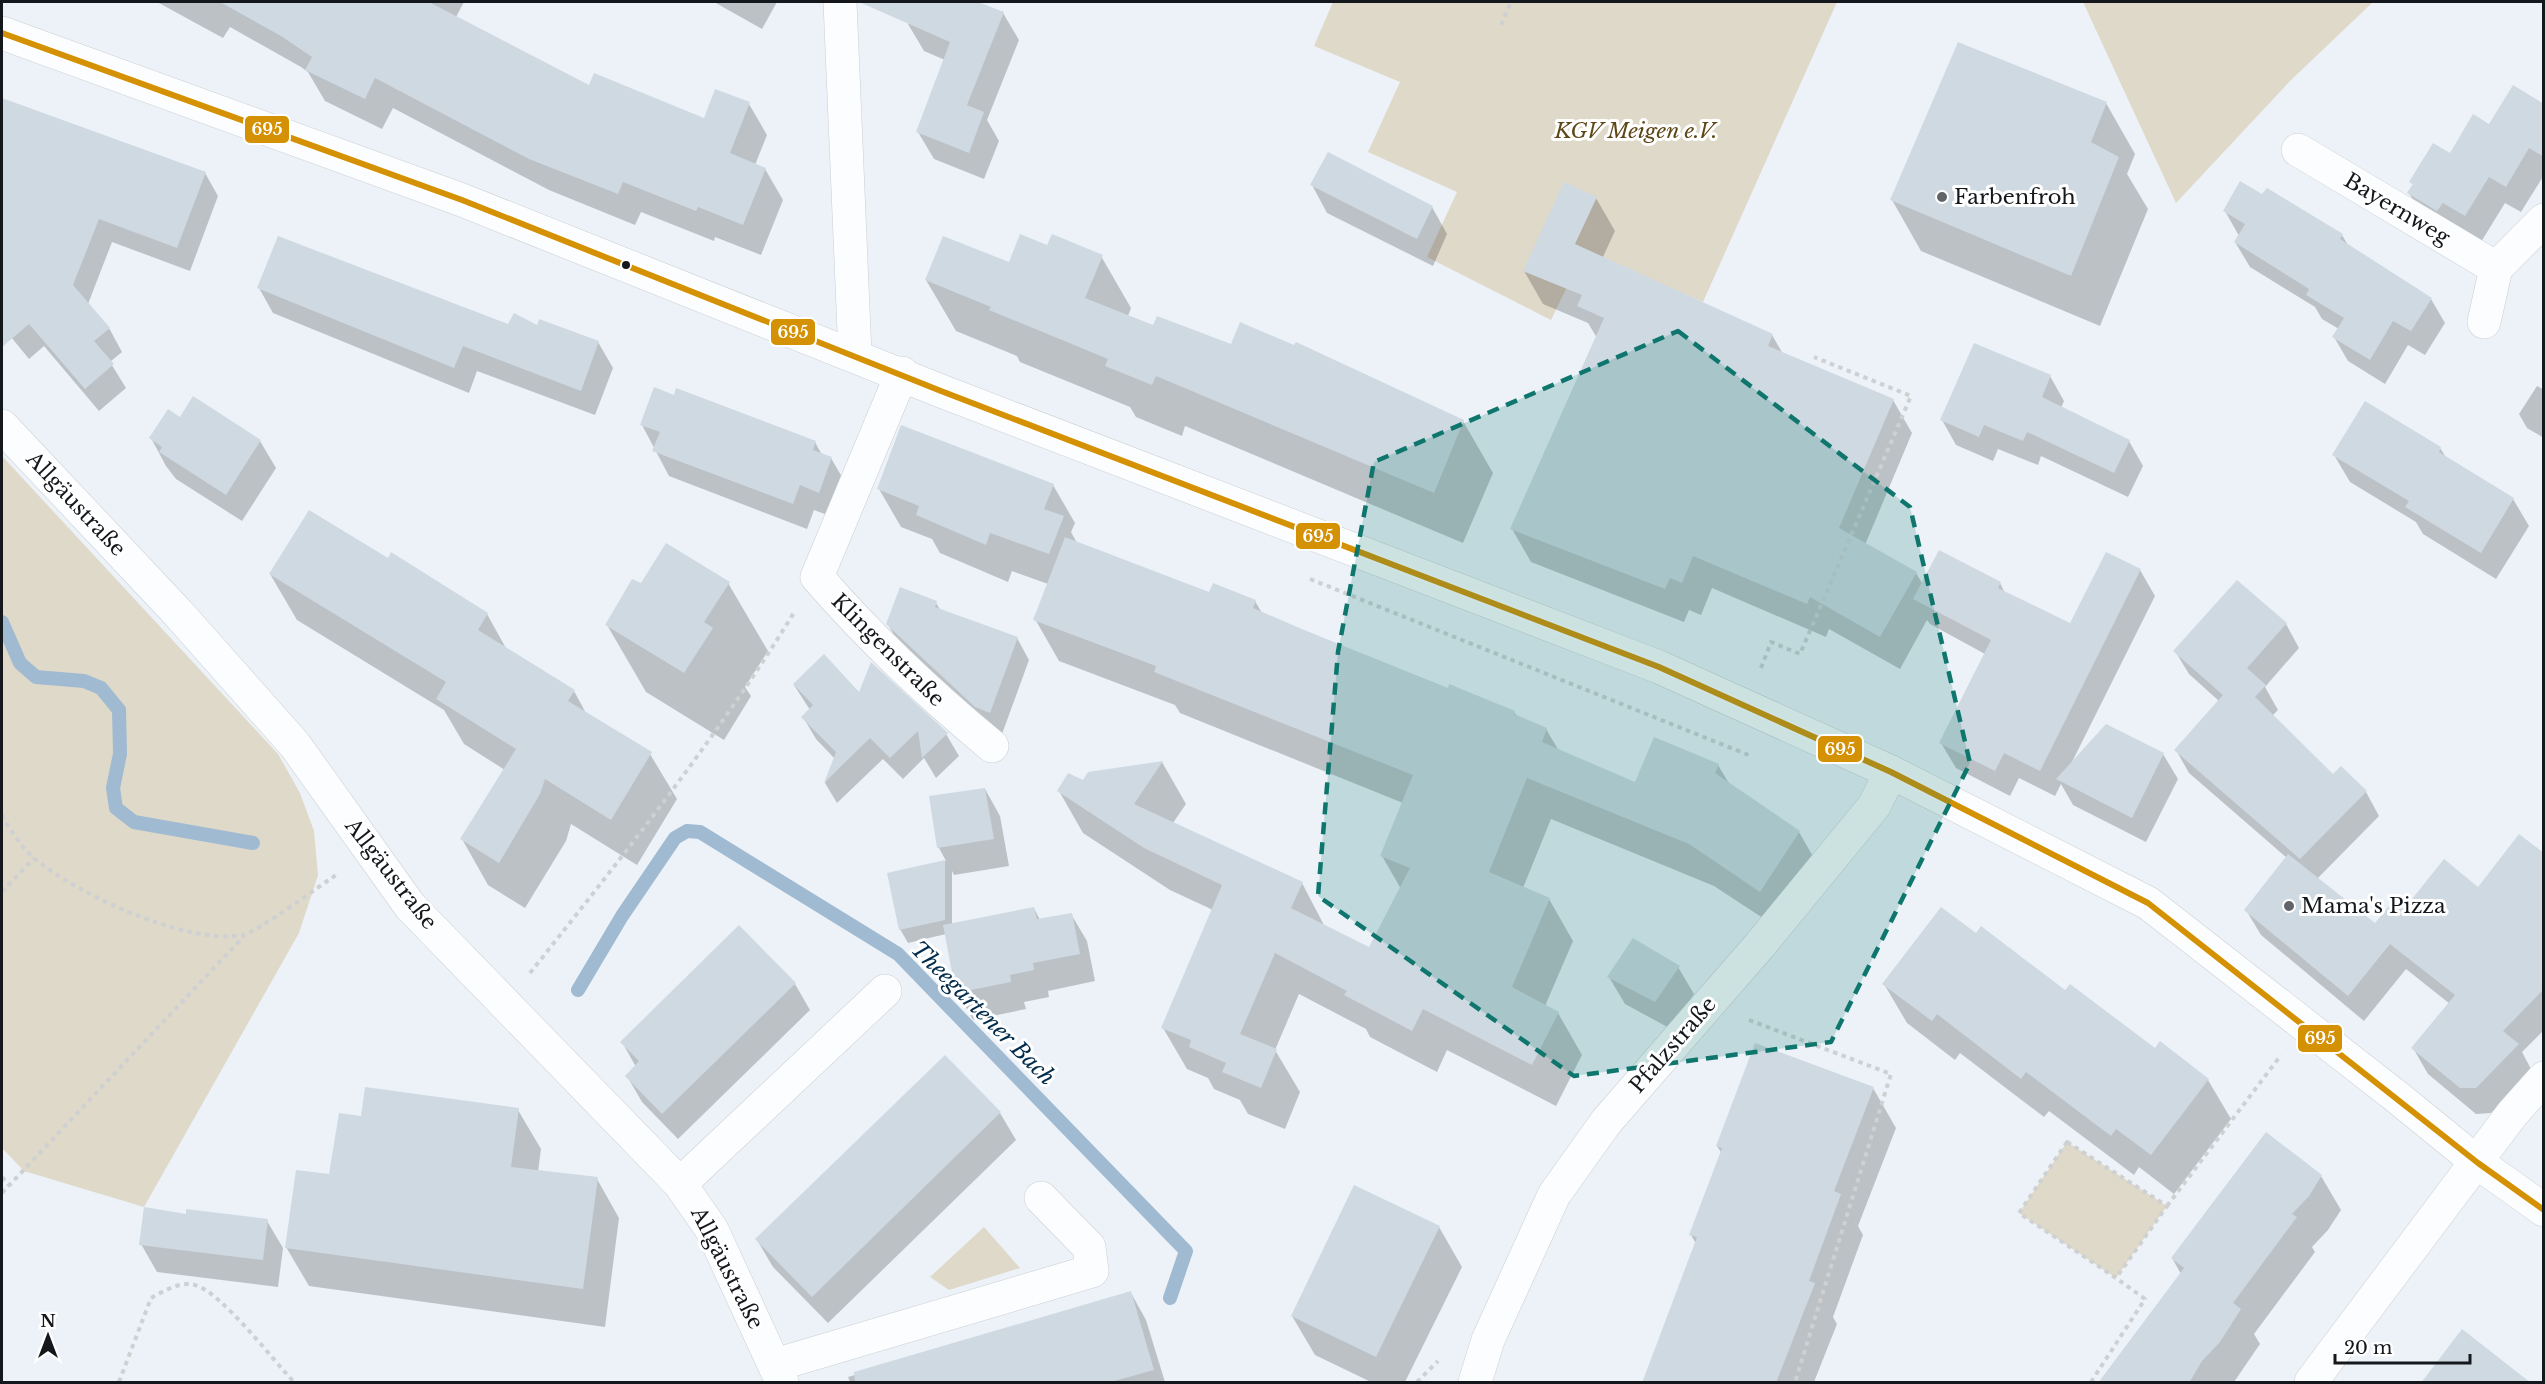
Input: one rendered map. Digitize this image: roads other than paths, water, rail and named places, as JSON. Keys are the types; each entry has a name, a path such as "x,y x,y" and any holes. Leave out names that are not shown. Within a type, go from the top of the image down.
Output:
{"street":[{"path":"840,2 855,355"},
{"path":"2,33 462,200 902,373 941,391 1682,676 1891,772 2148,903 2397,1096 2478,1163 2544,1210"},
{"name":"Bayernweg","path":"2298,150 2496,268"},
{"path":"2484,322 2496,268 2544,220"},
{"name":"Klingenstraße","path":"902,373 817,577 867,635 949,711 993,746"},
{"name":"Allgäustraße","path":"2,426 178,613 295,745 410,906 680,1184 712,1230 778,1374"},
{"name":"Pfalzstraße","path":"1475,1383 1488,1340 1560,1186 1606,1122 1760,945 1874,806 1891,772"},
{"path":"680,1184 885,991"},
{"path":"2311,1383 2478,1163 2512,1114 2544,1078"},
{"path":"778,1374 1092,1271 1089,1247 1041,1198"}],"waterway":[{"name":"Theegartener Bach","path":"2,622 20,663 36,677 84,681 101,688 119,710 120,754 113,788 116,808 134,822 253,843"},
{"name":"Theegartener Bach","path":"578,990 622,916 675,838 687,831 700,832 898,954 1186,1251 1170,1298"}],"place":[{"name":"Farbenfroh","path":"1942,197"},
{"name":"Mama's Pizza","path":"2289,906"}],"park label":[{"name":"KGV Meigen e.V.","path":"1636,131"}]}
